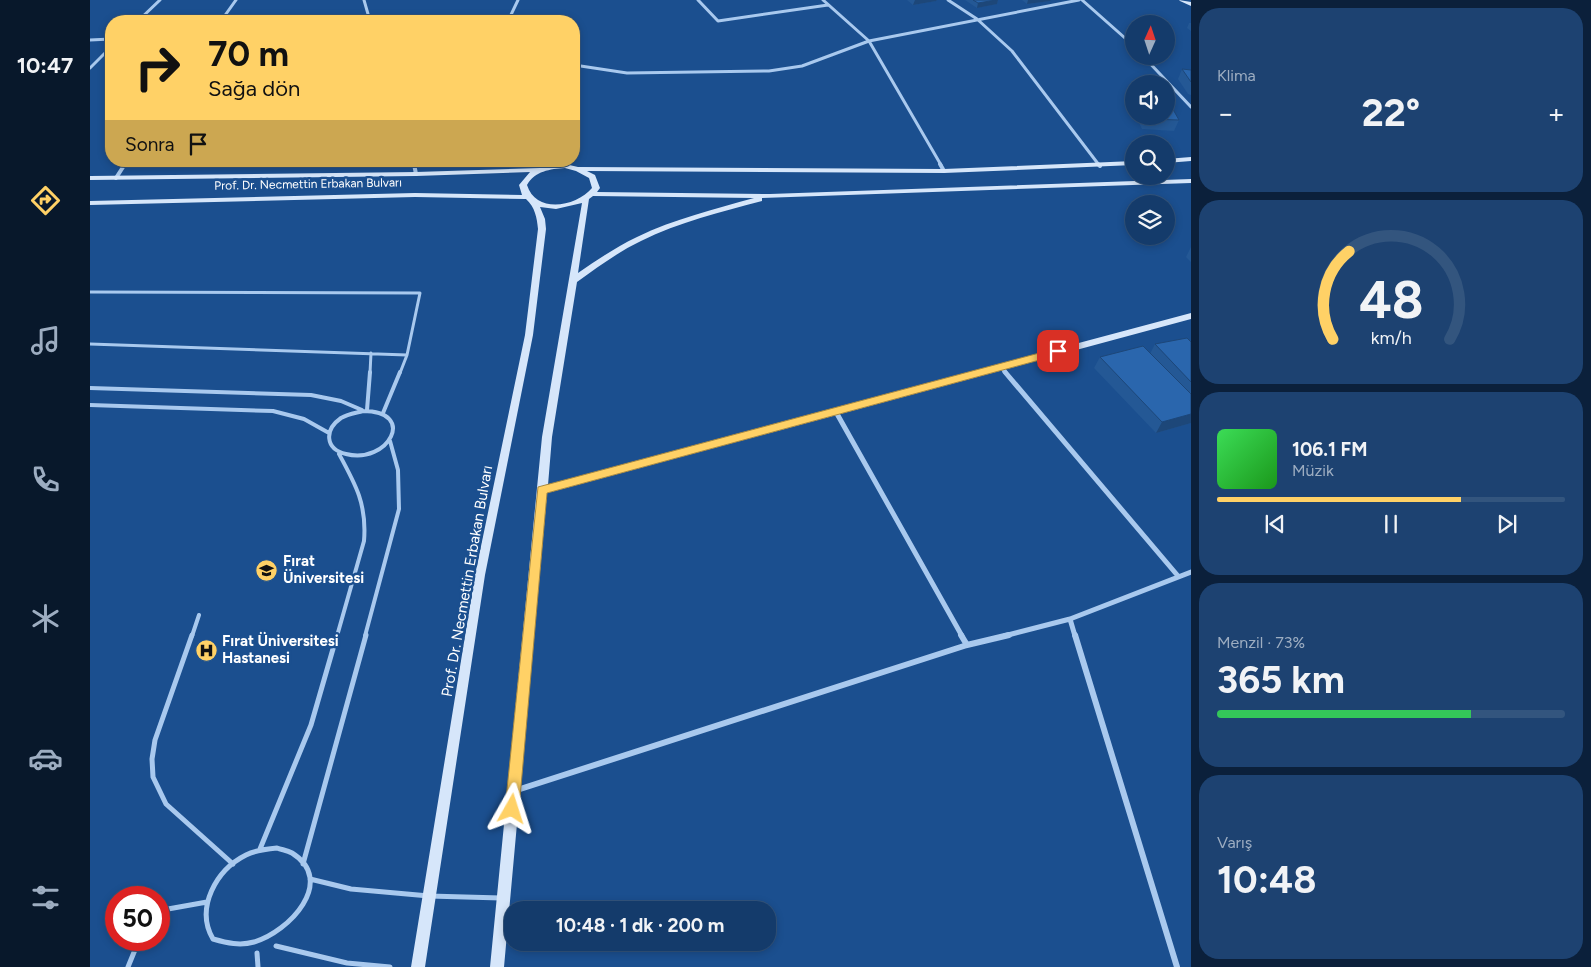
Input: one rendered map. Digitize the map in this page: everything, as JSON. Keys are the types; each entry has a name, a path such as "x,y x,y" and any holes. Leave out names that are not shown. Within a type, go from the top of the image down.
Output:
{"main road":[{"path":"1182,0 1191,4"},
{"path":"1175,160 1191,159"},
{"name":"Prof. Dr. Necmettin Erbakan Bulvarı","path":"569,167 578,169 944,171 1125,164"},
{"name":"Prof. Dr. Necmettin Erbakan Bulvarı","path":"90,178 416,174 540,170 559,167"},
{"path":"497,967 547,437 589,197 596,188 592,177 578,169"},
{"path":"540,170 526,179 523,185 524,191 530,199 555,207 566,206 589,197 770,196 1191,180"},
{"name":"Prof. Dr. Necmettin Erbakan Bulvarı","path":"90,203 415,195 530,199 541,218 542,229 529,334 480,575 418,967"},
{"path":"574,280 598,262 626,245 657,231 770,196"},
{"path":"542,490 1191,316"}],"street":[{"path":"144,15 160,0"},
{"path":"225,15 236,0"},
{"path":"364,0 368,15"},
{"path":"511,15 518,0"},
{"path":"698,0 718,21 828,4"},
{"path":"823,0 870,41 944,171"},
{"path":"948,0 977,19 1012,51 1100,166"},
{"path":"580,66 627,73 769,71 802,66 870,41 1080,0 1125,38"},
{"path":"90,40 105,39"},
{"path":"90,68 105,53"},
{"path":"1151,65 1191,107"},
{"path":"116,178 123,167"},
{"path":"414,167 416,174"},
{"path":"1001,367 1178,576"},
{"path":"836,412 967,645"},
{"path":"514,791 967,645 1070,619 1191,572"},
{"path":"1070,619 1177,967"}],"lane":[{"path":"90,292 420,293 407,354 383,413"},
{"path":"90,344 407,354"},
{"path":"368,410 371,353"},
{"path":"90,388 311,395 341,400 362,410"},
{"path":"90,405 273,411 304,419 329,433"},
{"path":"260,849 311,725 364,541 367,523 365,506 360,490 339,454 332,448 329,441 329,433 341,418 362,410 383,413 390,418 394,425 394,433 390,441 382,448 372,454 349,457 339,454"},
{"path":"303,864 397,519 400,479 398,463 390,441"},
{"path":"199,615 155,740 152,759 153,777 166,804 233,864"},
{"path":"222,948 211,937 206,921 207,902 214,885 242,856 260,849 277,848 292,853 303,864 310,879 309,897 303,915"},
{"path":"310,879 352,889 429,896 503,898"},
{"path":"170,909 207,902"},
{"path":"248,954 257,953 276,946 281,942"},
{"path":"276,946 331,960 390,967"},
{"path":"128,967 135,951"},
{"path":"257,953 258,967"}],"building":[{"path":"973,0 996,0 978,3"},
{"path":"1182,69 1191,70 1191,82"},
{"path":"1187,338 1191,342 1191,382 1155,344"},
{"path":"1143,346 1191,394 1191,414 1162,422 1100,357"}],"place":[{"name":"Fırat Üniversitesi","path":"267,570"},
{"name":"Fırat Üniversitesi Hastanesi","path":"206,650"}],"route":[{"path":"512,809 542,490 1058,351"}]}
